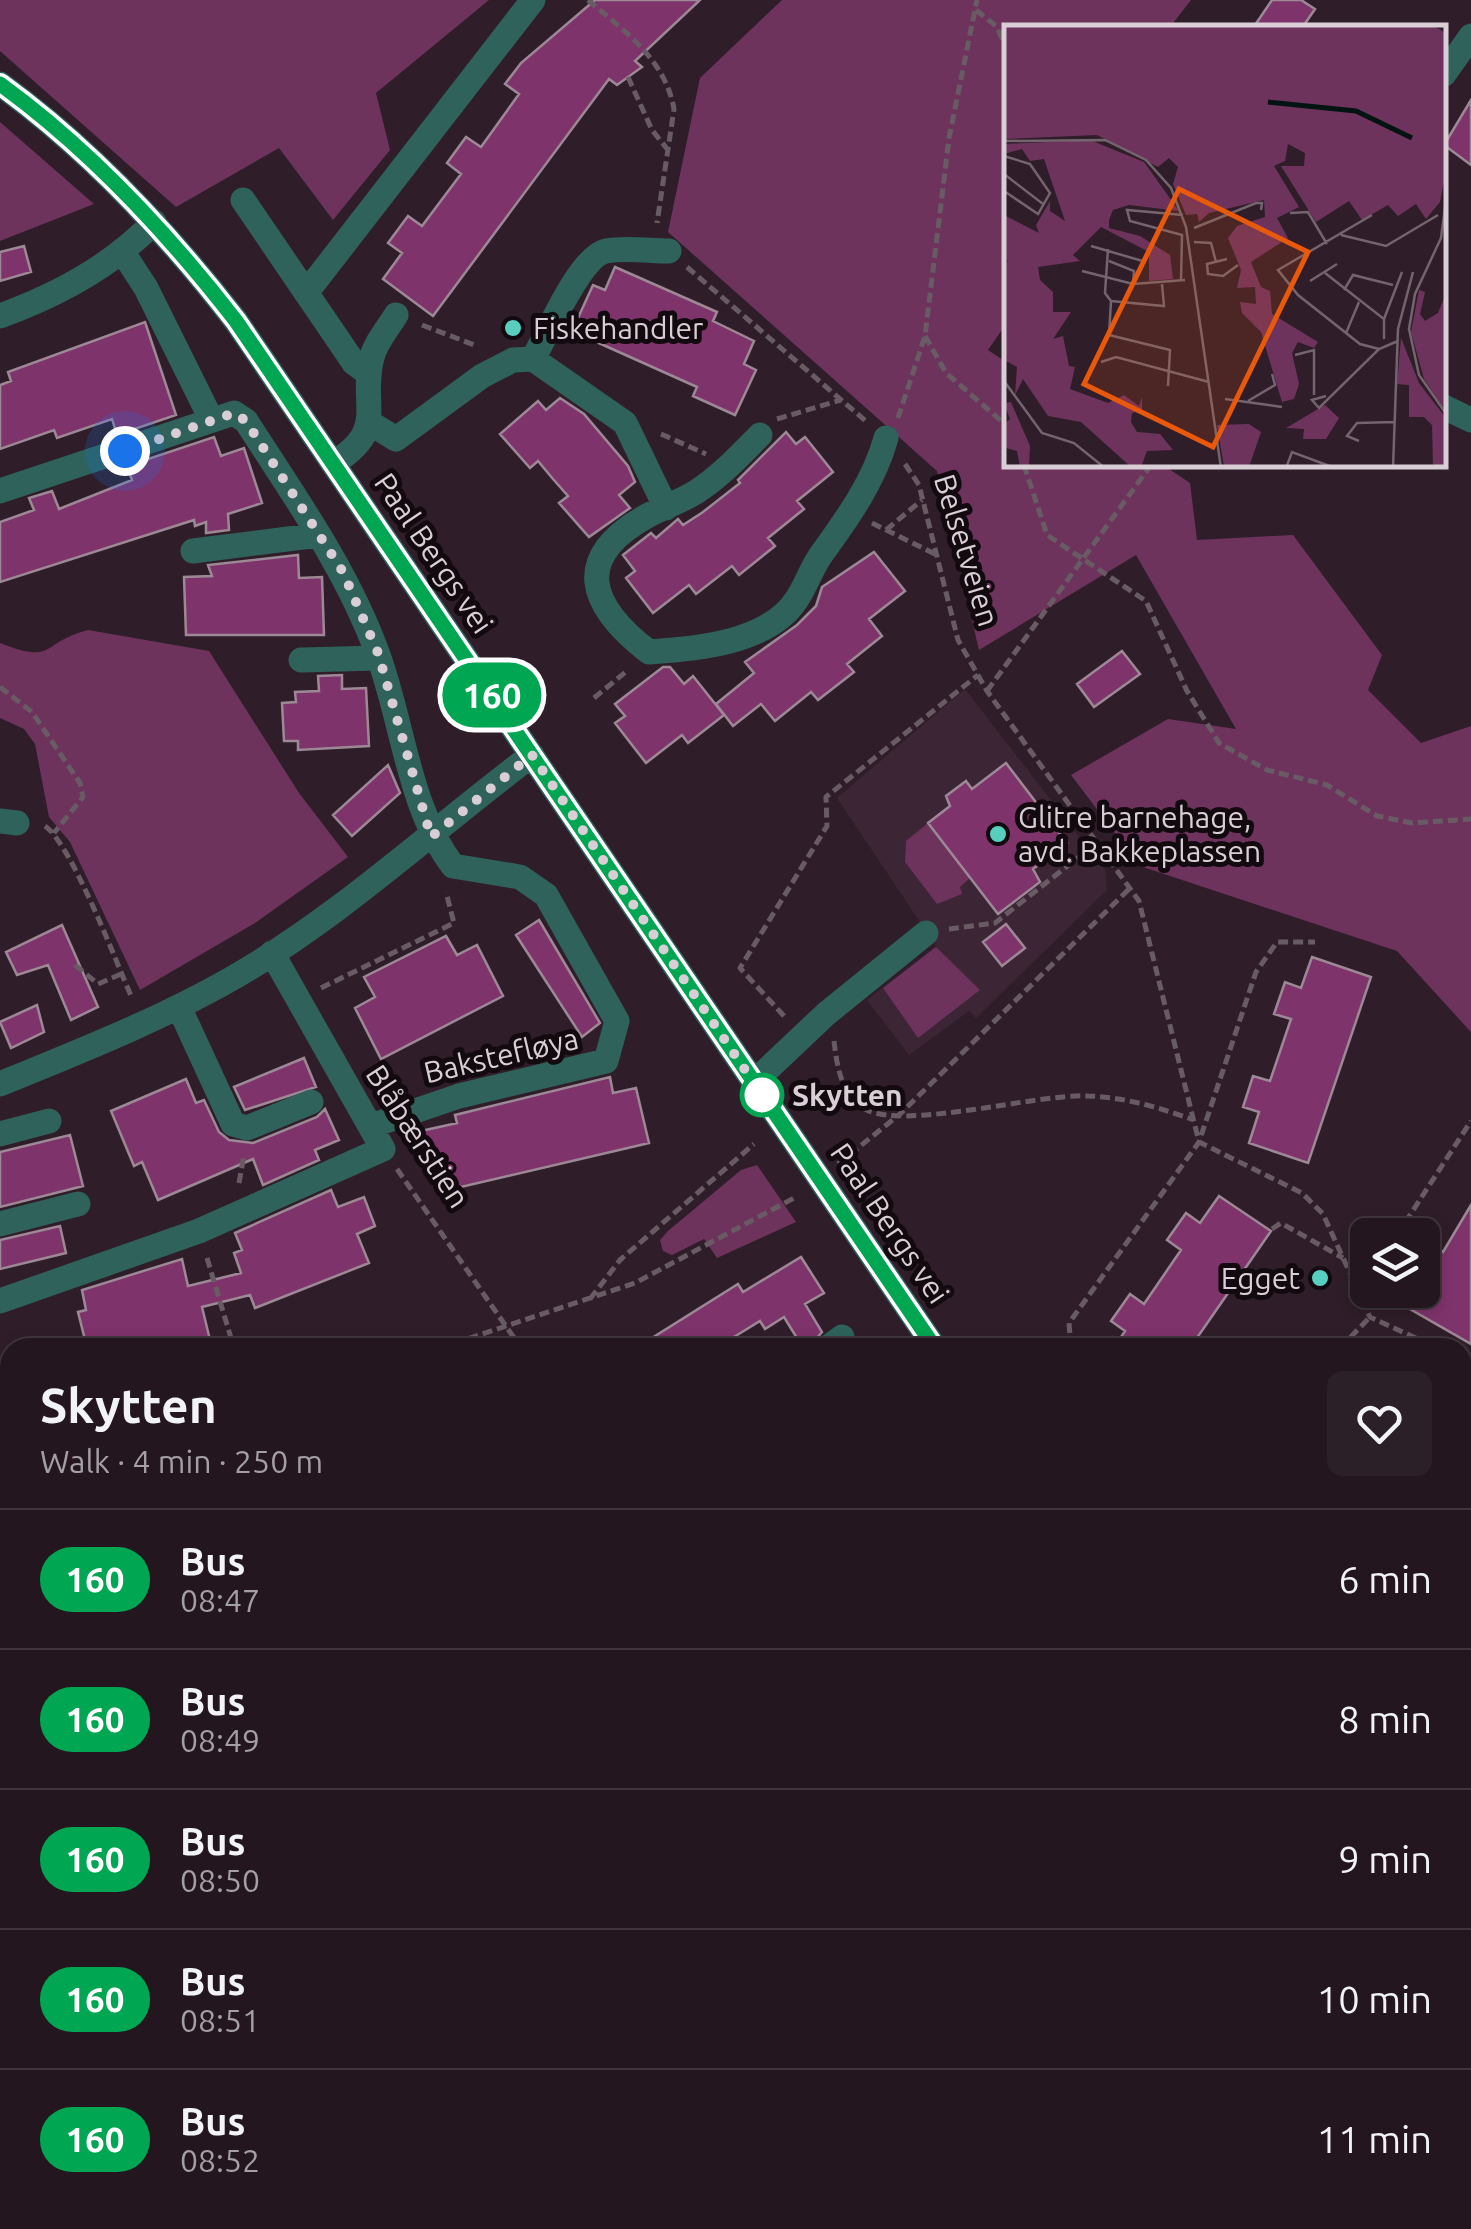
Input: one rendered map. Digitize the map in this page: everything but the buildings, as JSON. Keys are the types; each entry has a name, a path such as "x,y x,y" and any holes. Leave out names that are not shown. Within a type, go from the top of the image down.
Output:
{"street":[{"path":"306,293 534,0"},
{"path":"1446,71 1471,36"},
{"name":"Paal Bergs vei","path":"0,84 74,144 154,222 236,321 928,1338"},
{"path":"244,200 354,363 369,374"},
{"path":"0,316 58,291 122,251 154,222"},
{"path":"370,423 396,439 482,376 523,360 594,255 606,250 670,252"},
{"path":"122,251 146,288 211,419"},
{"path":"334,463 353,451 370,423 372,352 396,315"},
{"path":"523,360 626,423 666,508"},
{"path":"1446,409 1471,420"},
{"path":"0,490 211,419 234,413 246,421 343,572 379,658 431,837 453,866"},
{"path":"760,436 731,466 631,528 604,550 596,564 598,595 627,635 649,652 688,650 728,640 775,620 796,602 817,559 852,513 879,464 886,438"},
{"path":"193,551 319,535"},
{"path":"301,660 379,658"},
{"path":"0,1084 144,1024 272,953 431,837 532,755"},
{"name":"Bakstefløya","path":"371,1126 459,1096 602,1064 613,1050 617,1022 546,895 520,877 453,866"},
{"path":"753,1083 826,1014 926,933"},
{"name":"Blåbærstien","path":"272,953 384,1149"},
{"path":"179,1006 233,1124 247,1128 311,1102"},
{"path":"0,1134 49,1121"},
{"path":"0,1301 200,1231 384,1149"},
{"path":"0,1224 78,1204"}],"path":[{"path":"588,0 664,74 674,109 657,202 659,238 670,252"},
{"path":"886,438 902,411 926,336 948,138 977,0"},
{"path":"976,10 996,26 1004,42"},
{"path":"628,77 652,130 668,150"},
{"name":"Belsetveien","path":"670,252 886,438 919,485 940,556 958,640 987,690 1139,901 1199,1142"},
{"path":"396,315 523,360"},
{"path":"926,336 946,373 1004,424"},
{"path":"760,436 784,414 841,400"},
{"path":"626,423 651,429 731,466"},
{"path":"1025,468 1047,535 1146,601 1187,691 1219,743 1267,770 1327,785 1377,816 1412,824 1471,819"},
{"path":"987,690 1149,468"},
{"path":"886,530 923,499"},
{"path":"852,513 940,556"},
{"path":"594,698 649,652"},
{"path":"796,1042 782,1011 740,968 827,826 826,797 978,675"},
{"path":"0,688 32,712 80,783 83,796 54,832"},
{"path":"8,822 45,826 54,832 144,1024"},
{"path":"926,933 995,922 1098,842"},
{"path":"297,1001 454,922 445,887 453,866"},
{"path":"836,1166 900,1114 1130,888"},
{"path":"1070,1338 1069,1323 1199,1142 1256,972 1277,942 1315,942"},
{"path":"75,965 98,984 121,974"},
{"path":"826,1014 842,1080 850,1095 874,1113 900,1114 1087,1096 1162,1108 1194,1120"},
{"path":"1408,1218 1471,1120"},
{"path":"233,1124 244,1156 239,1182 249,1209"},
{"path":"1199,1142 1302,1193 1323,1214 1350,1271"},
{"path":"590,1299 620,1260 754,1144"},
{"name":"Blåbærstien","path":"384,1149 514,1338"},
{"path":"474,1338 635,1283 794,1198"},
{"path":"1272,1230 1282,1223 1344,1258"},
{"path":"200,1231 231,1338"},
{"path":"1367,1308 1370,1316 1416,1338"},
{"path":"1349,1338 1370,1316"}],"shaded area":[{"path":"0,0 489,0 376,93 390,150 333,220 279,148 176,207 0,51"},
{"path":"782,0 1191,0 1172,25 1004,25 1004,327 988,350 1004,361 1004,468 1168,468 1190,483 1197,540 1293,535 1382,655 1368,690 1421,743 1471,726 1471,1032 1397,951 1140,866 1071,775 1168,719 1236,729 1136,555 979,650 937,471 668,232 700,78"},
{"path":"0,122 94,204 0,241"},
{"path":"88,630 209,651 299,793 348,857 255,923 140,990 70,842 49,817 35,744 24,729 0,718 0,643 40,652"},
{"path":"965,689 1105,870 1107,890 976,1018 969,1011 909,1055 867,1000 936,946 837,798"},
{"path":"928,823 970,878 960,887 962,894 937,904 905,862 906,841"},
{"path":"936,947 980,990 918,1038 883,988"},
{"path":"757,1165 796,1222 717,1258 704,1239 672,1255 663,1251 660,1240 668,1231 741,1170"}],"bus line":[{"name":"160","path":"0,84 60,132 154,222 236,321 928,1338"}],"place":[{"name":"Fiskehandler","path":"513,328"},
{"name":"Glitre barnehage, avd. Bakkeplassen","path":"998,834"},
{"name":"Skytten","path":"762,1095"},
{"name":"Egget","path":"1320,1278"}],"route":[{"path":"125,451 234,413 246,421 343,572 378,653 431,837 532,755 762,1095"}]}
